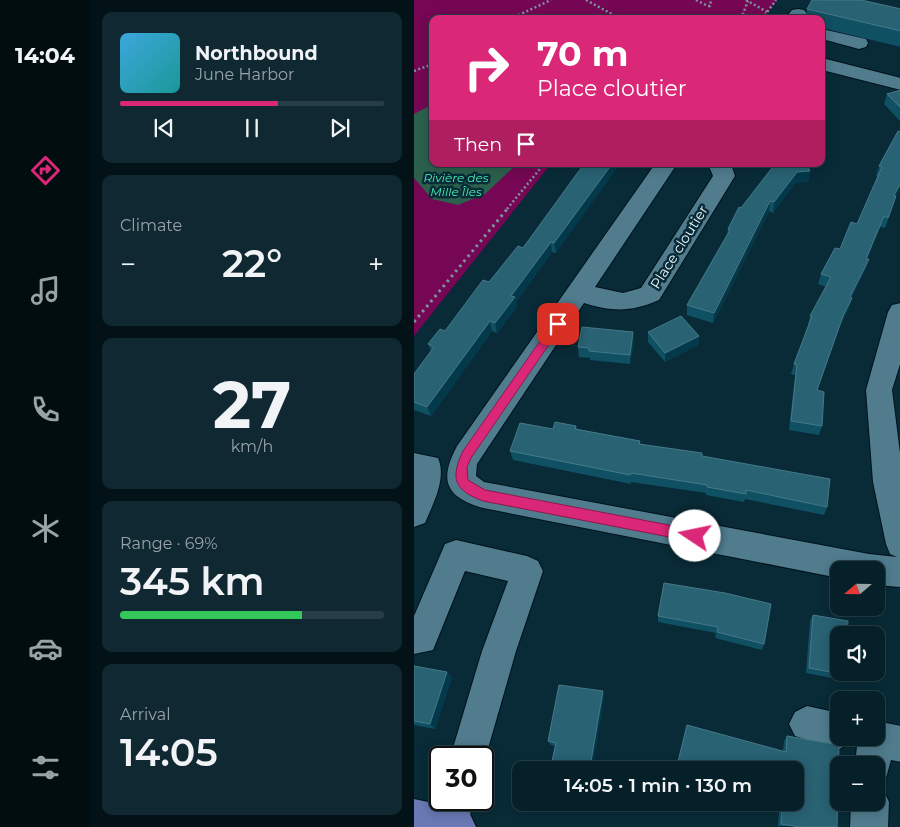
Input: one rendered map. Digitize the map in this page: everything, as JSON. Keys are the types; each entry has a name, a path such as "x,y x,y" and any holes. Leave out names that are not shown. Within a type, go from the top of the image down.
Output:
{"main road":[{"path":"414,818 454,817"}],"street":[{"path":"825,35 859,43"},
{"path":"825,65 900,84"},
{"path":"664,167 467,455 461,467 462,482 483,495 869,569 900,572"},
{"name":"Place cloutier","path":"580,292 611,302 633,302 650,294 724,176 722,167"},
{"path":"900,315 880,390 888,482 900,544"},
{"path":"414,465 428,467 422,494 414,513"},
{"path":"414,638 421,638 456,554 527,571 499,651 471,746"},
{"path":"869,827 870,811"}],"path":[{"path":"540,0 545,2"},
{"path":"518,15 551,0"},
{"path":"586,0 614,15"},
{"path":"696,0 699,4 710,6 710,0"},
{"path":"742,15 747,0 767,12"},
{"path":"765,15 776,0"},
{"path":"414,71 429,66"},
{"path":"414,322 542,167"}],"shaded area":[{"path":"414,0 777,0 767,15 429,15 429,167 549,167 414,336"}],"water":[{"name":"Rivière des Mille Îles","path":"429,106 429,167 514,167 485,194 458,205 432,199 414,178 414,114"}],"building":[{"path":"812,0 861,0 901,9 901,31 807,9"},
{"path":"901,90 901,108 887,94"},
{"path":"898,131 901,132 901,183 894,195 896,196 888,218 884,216 866,259 869,259 850,297 852,298 843,316 817,390 824,392 822,426 791,421 797,365 794,364 812,316 810,316 831,277 821,274 835,248 840,249 851,222 857,224 882,167 879,166"},
{"path":"582,167 610,167 554,243 551,242 511,296 515,297 495,323 490,321 427,407 414,402 414,374 434,347 428,344 440,329 445,331 483,280 489,282 518,246 523,248"},
{"path":"773,167 808,167 810,171 797,172 774,202 770,201 714,313 687,305 730,230 728,229 739,207 741,208"},
{"path":"681,316 699,336 665,353 648,332"},
{"path":"582,327 633,332 630,355 589,351 589,348 578,347"},
{"path":"555,422 576,426 575,429 640,441 639,444 702,453 702,456 830,479 827,507 746,490 746,494 707,487 707,485 631,473 630,475 510,451 520,423 553,429"},
{"path":"664,583 725,593 771,604 764,644 717,632 718,627 658,616"},
{"path":"813,615 848,621 848,626 830,626 830,672 809,668"},
{"path":"414,666 447,672 430,724 414,721"},
{"path":"559,685 603,691 591,761 552,761 556,743 548,741"},
{"path":"687,725 786,752 787,736 830,743 830,746 839,746 839,756 830,756 830,811 837,811 837,827 800,827 781,824 782,811 804,811 804,761 678,761"}],"route":[{"path":"558,324 467,455 461,467 462,482 476,493 483,495 695,536"}]}
